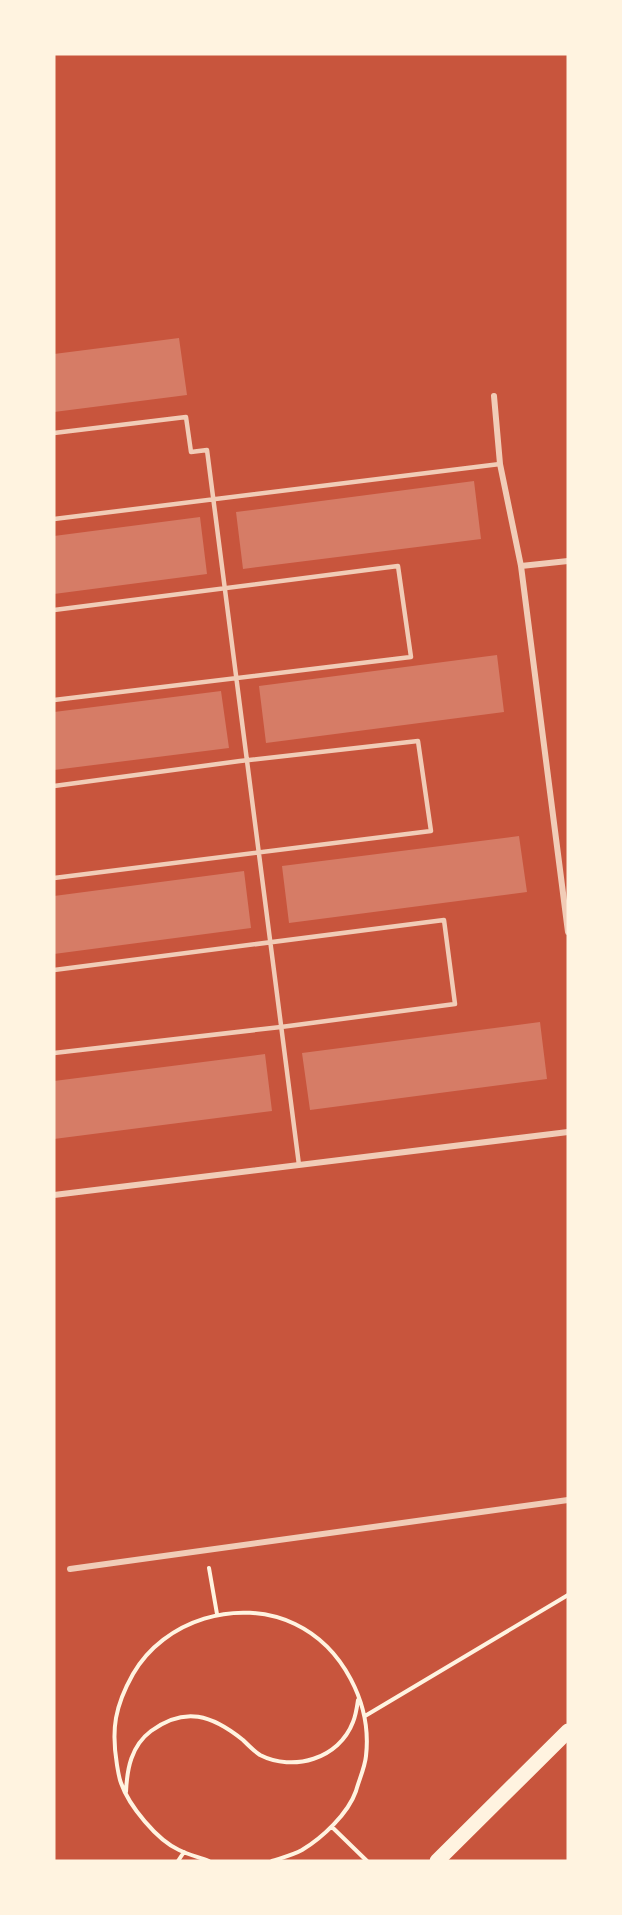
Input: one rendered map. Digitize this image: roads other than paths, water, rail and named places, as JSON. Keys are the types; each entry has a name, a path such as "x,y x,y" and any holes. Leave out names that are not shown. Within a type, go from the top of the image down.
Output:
{"main road":[{"path":"437,1861 568,1731"}],"street":[{"path":"494,396 500,464 521,567 568,932"},
{"path":"521,567 568,561"},
{"path":"54,1195 568,1132"},
{"path":"70,1569 568,1500"}],"lane":[{"path":"54,434 186,417 191,452 207,450 299,1165"},
{"path":"54,519 500,464"},
{"path":"54,610 398,566 411,657 54,700"},
{"path":"54,786 247,760 418,741 431,831 54,878"},
{"path":"54,970 444,920 455,1004 54,1053"}]}
